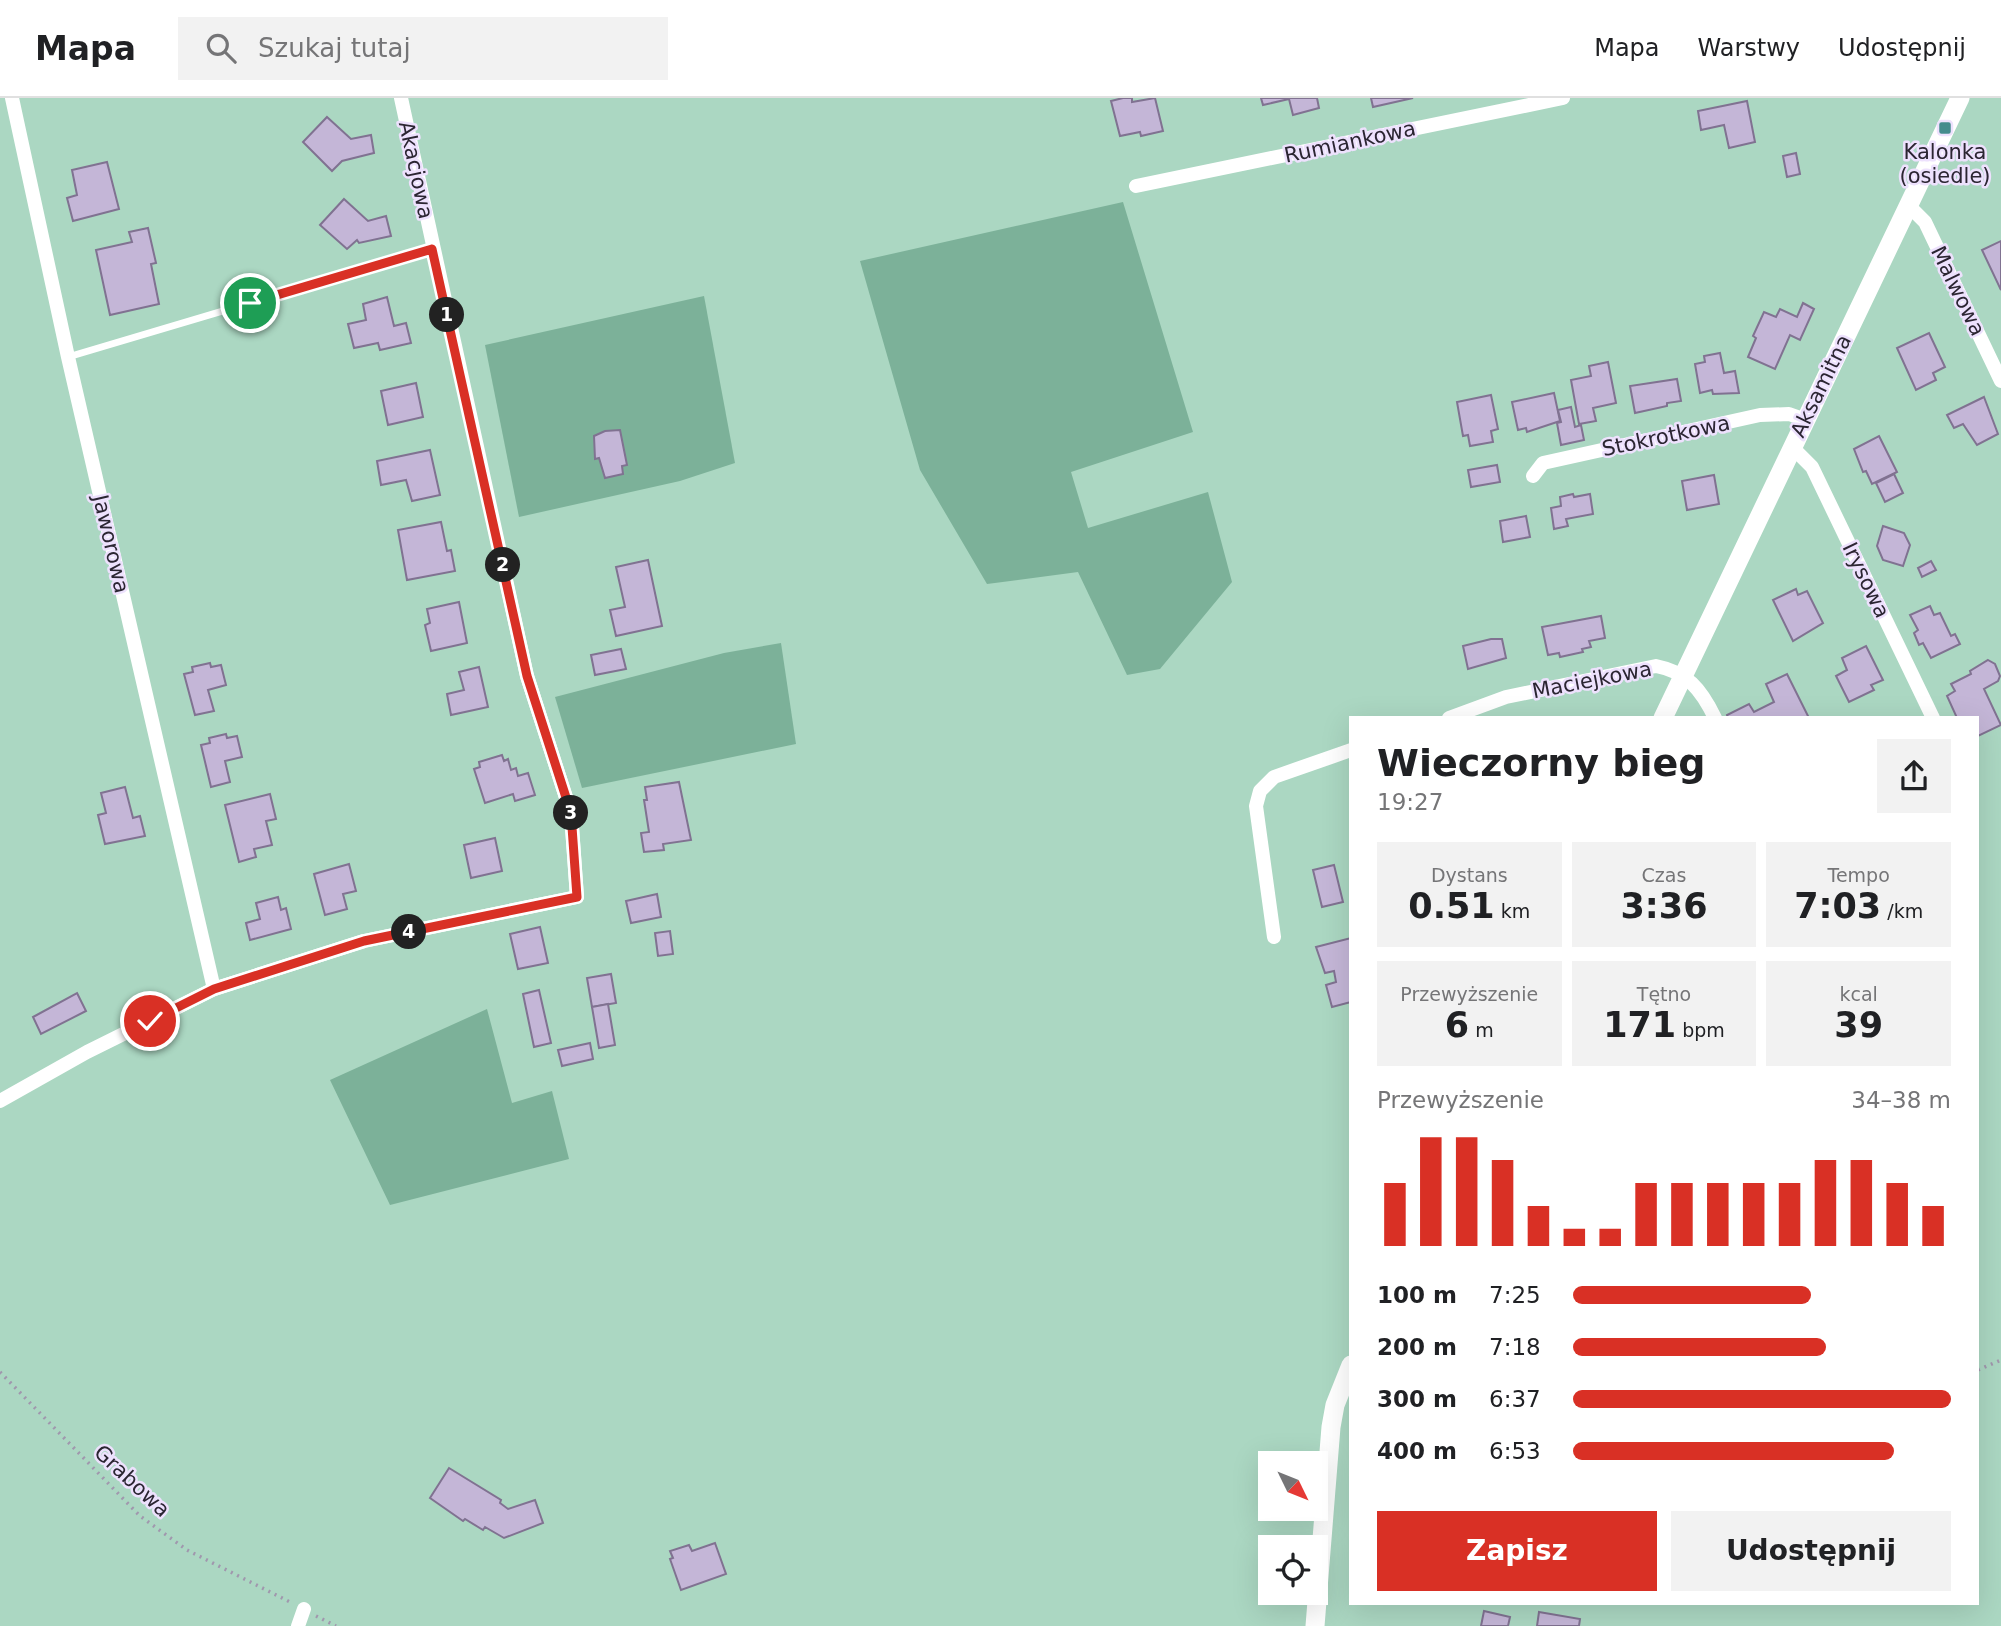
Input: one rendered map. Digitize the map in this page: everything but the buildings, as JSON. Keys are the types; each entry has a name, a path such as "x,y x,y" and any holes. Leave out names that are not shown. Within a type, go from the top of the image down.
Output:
{"street":[{"name":"Jaworowa","path":"12,98 68,357 214,989"},
{"name":"Akacjowa","path":"214,989 364,941 577,897 571,813 527,676 401,98"},
{"name":"Rumiankowa","path":"1136,186 1563,98"},
{"name":"Aksamitna","path":"1664,716 1960,98"},
{"name":"Malwowa","path":"1908,205 1925,222 2001,381"},
{"name":"Stokrotkowa","path":"1533,476 1543,463 1760,415 1789,414 1805,420"},
{"name":"Irysowa","path":"1792,447 1812,467 1932,716"},
{"name":"Maciejkowa","path":"1454,716 1506,697 1646,666 1667,668 1684,675 1700,690 1714,716"},
{"path":"1274,937 1256,806 1260,791 1274,777 1349,751"},
{"path":"0,1101 87,1052 214,989"},
{"path":"1315,1626 1331,1427 1335,1405 1349,1369"},
{"path":"298,1626 304,1609"}],"lane":[{"path":"68,357 432,249"}],"path":[{"path":"1979,1370 2001,1360"},
{"name":"Grabowa","path":"0,1372 140,1516 187,1550 336,1626"}],"green space":[{"path":"0,98 2001,98 2001,1626 0,1626"},
{"path":"1123,202 1193,432 1071,472 1088,528 1208,492 1232,582 1160,669 1127,675 1078,572 987,584 920,470 860,261"},
{"path":"704,296 735,463 680,481 519,517 485,345"},
{"path":"781,643 796,744 582,788 555,697 724,653"},
{"path":"487,1009 512,1103 552,1091 569,1159 390,1205 330,1080"}],"place":[{"name":"Kalonka (osiedle)","path":"1945,128"}],"route":[{"path":"150,1021 214,989 364,941 577,897 571,813 527,676 432,249 250,303"}]}
